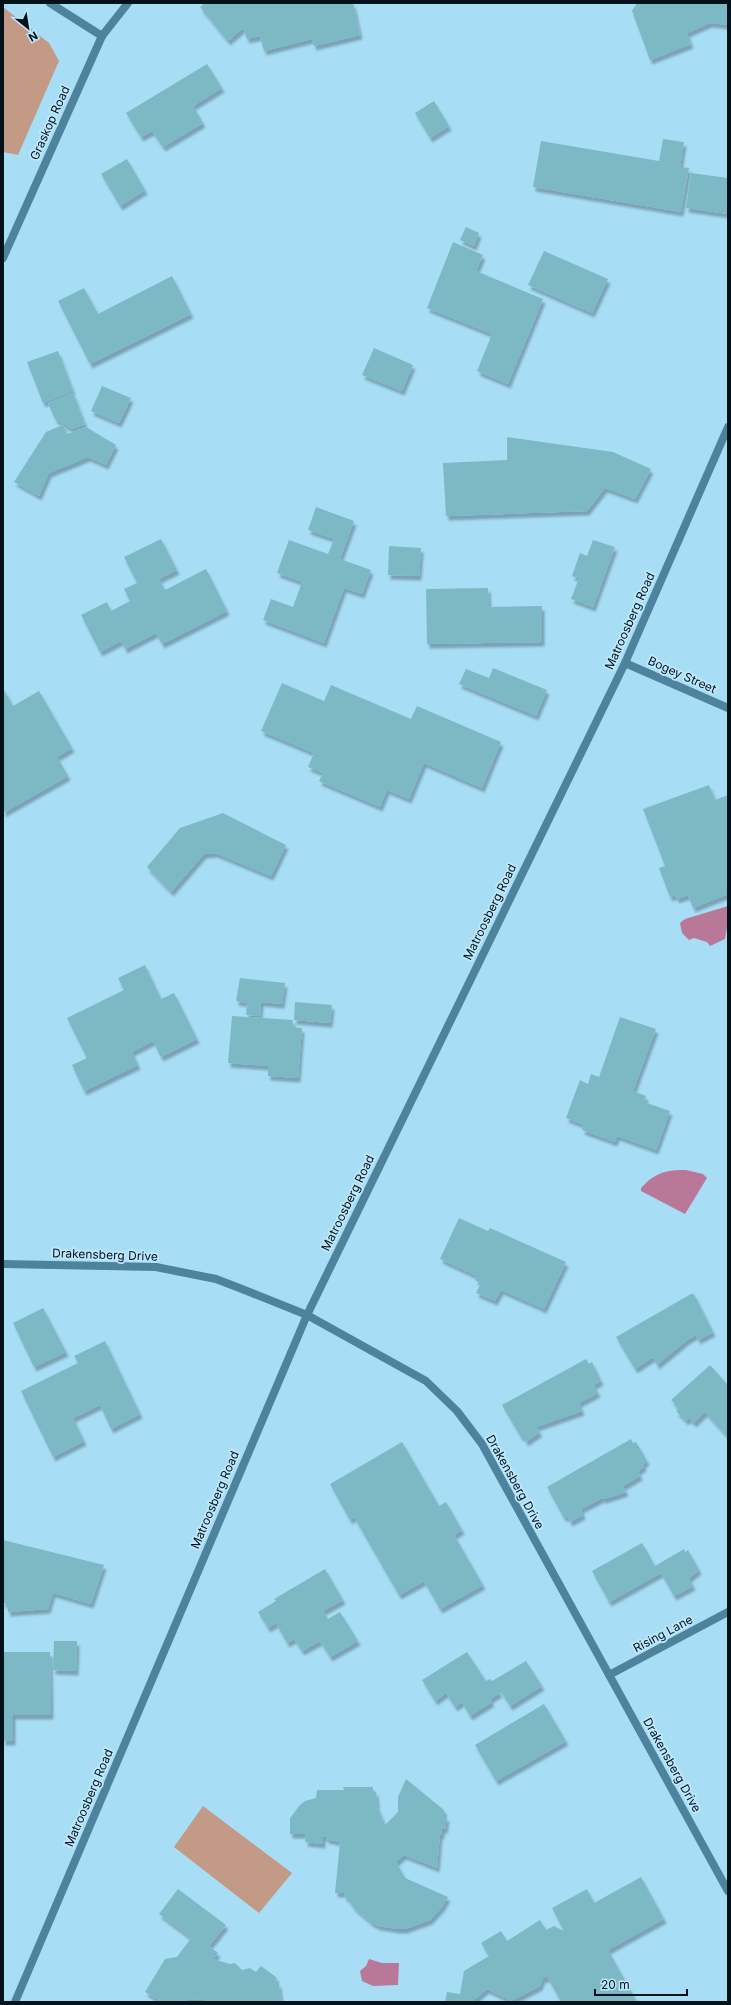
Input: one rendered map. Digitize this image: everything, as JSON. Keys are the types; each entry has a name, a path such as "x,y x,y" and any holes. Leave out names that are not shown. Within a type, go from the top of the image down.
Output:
{"street":[{"path":"50,3 102,36"},
{"name":"Graskop Road","path":"3,258 102,36 128,3"},
{"name":"Matroosberg Road","path":"15,2002 307,1315 625,663 728,427"},
{"name":"Bogey Street","path":"625,663 728,708"},
{"name":"Drakensberg Drive","path":"3,1264 156,1267 216,1279 307,1315 426,1381 457,1411 482,1444 728,1892"},
{"name":"Rising Lane","path":"609,1675 728,1612"}],"shaded area":[{"path":"3,7 49,43 59,61 18,155 3,152"},
{"path":"728,906 728,921 725,939 710,946 707,942 694,938 689,940 682,933 680,923 685,919"},
{"path":"672,1170 686,1170 703,1174 707,1178 685,1214 641,1191 641,1188 650,1179 660,1173"},
{"path":"203,1806 292,1873 259,1913 174,1847"},
{"path":"369,1959 382,1963 399,1963 398,1985 373,1986 362,1981 360,1971 366,1966"}],"building":[{"path":"205,3 353,3 360,35 314,46 312,39 264,51 260,36 247,39 243,28 228,41 200,7"},
{"path":"637,3 728,3 728,25 710,23 687,33 691,44 650,60 632,11"},
{"path":"207,64 222,88 193,106 203,123 163,147 152,131 141,137 126,113"},
{"path":"434,101 449,126 430,138 415,113"},
{"path":"663,139 684,142 680,167 689,168 681,212 533,187 541,141 659,161"},
{"path":"127,159 145,190 120,206 101,174"},
{"path":"691,173 728,178 728,214 686,208"},
{"path":"466,227 479,233 474,246 460,240"},
{"path":"453,242 483,255 476,271 543,299 508,384 477,371 492,334 427,308"},
{"path":"544,251 608,279 592,313 528,285"},
{"path":"172,276 191,314 90,364 58,301 84,288 98,314"},
{"path":"374,348 413,365 402,391 362,375"},
{"path":"58,351 73,391 43,403 27,362"},
{"path":"102,386 131,398 119,423 91,411"},
{"path":"73,393 85,424 72,429 55,419 48,403"},
{"path":"63,425 67,434 86,427 116,445 106,465 88,457 49,473 39,496 14,482 46,432"},
{"path":"507,437 613,452 651,469 635,499 605,488 587,511 446,516 443,463 507,460"},
{"path":"316,507 354,521 340,559 371,570 362,594 344,588 324,643 263,620 271,599 293,607 302,582 277,573 289,540 328,554 334,539 308,530"},
{"path":"161,539 177,570 159,579 165,590 206,569 227,611 162,644 156,633 125,649 121,641 100,652 81,615 107,602 111,611 130,601 124,589 137,583 124,557"},
{"path":"593,540 615,547 593,607 571,599 579,578 572,576 580,553 587,556"},
{"path":"389,546 421,548 419,576 388,575"},
{"path":"488,588 489,607 542,606 542,642 427,644 426,589"},
{"path":"493,668 547,690 536,716 459,684 466,669 489,678"},
{"path":"282,683 324,701 331,685 411,719 417,706 501,742 482,788 424,763 409,799 387,790 380,807 319,781 323,773 308,767 314,753 261,731"},
{"path":"3,688 13,706 39,691 72,748 57,757 68,776 3,813"},
{"path":"709,785 715,800 728,795 728,894 693,908 688,895 677,899 675,895 670,897 659,868 665,866 643,809"},
{"path":"223,813 286,845 271,876 215,853 204,854 171,892 147,867 180,828"},
{"path":"145,965 161,999 174,993 197,1039 161,1057 153,1041 132,1052 138,1065 84,1091 72,1065 87,1058 67,1018 124,990 118,978"},
{"path":"240,978 285,983 282,1004 261,1002 260,1016 246,1015 247,1003 236,1001"},
{"path":"295,1002 332,1005 330,1023 294,1020"},
{"path":"232,1016 293,1020 292,1027 302,1028 298,1078 268,1076 268,1066 228,1063"},
{"path":"620,1017 656,1029 633,1091 646,1096 644,1102 670,1111 656,1150 617,1136 615,1142 582,1130 584,1125 566,1118 580,1080 588,1084 591,1074 599,1077"},
{"path":"459,1218 488,1231 490,1228 566,1262 544,1309 501,1290 495,1301 476,1293 481,1283 475,1280 477,1276 440,1259"},
{"path":"691,1294 694,1294 713,1332 698,1340 696,1335 687,1340 657,1365 653,1357 635,1369 616,1337"},
{"path":"43,1308 66,1352 34,1367 13,1323"},
{"path":"105,1341 140,1414 111,1429 100,1405 73,1418 84,1441 53,1457 21,1391 78,1363 74,1356"},
{"path":"586,1359 589,1364 592,1362 601,1381 594,1385 598,1393 579,1403 582,1411 536,1427 540,1432 526,1442 523,1436 521,1437 502,1405"},
{"path":"710,1365 728,1385 728,1437 705,1412 694,1423 689,1418 686,1421 676,1411 679,1409 671,1400"},
{"path":"631,1439 633,1443 636,1442 647,1461 643,1464 644,1467 638,1471 640,1476 623,1486 626,1492 604,1499 602,1498 581,1509 583,1515 570,1522 567,1516 564,1518 547,1487"},
{"path":"402,1442 439,1506 446,1502 462,1530 454,1535 483,1585 440,1609 424,1581 399,1595 354,1517 350,1520 330,1484"},
{"path":"3,1540 104,1565 91,1604 53,1593 48,1609 8,1612 7,1604 3,1603"},
{"path":"642,1543 655,1566 684,1549 685,1552 688,1550 699,1570 689,1578 693,1586 674,1596 661,1573 609,1602 592,1571"},
{"path":"325,1569 343,1600 323,1611 328,1619 340,1612 358,1641 330,1657 320,1641 302,1651 294,1639 287,1643 276,1623 268,1628 258,1612 276,1601 274,1599"},
{"path":"54,1641 77,1641 76,1671 53,1670"},
{"path":"3,1652 50,1652 51,1715 13,1715 13,1741 3,1741"},
{"path":"467,1652 486,1681 490,1679 492,1681 526,1661 542,1686 510,1706 499,1688 497,1689 500,1693 490,1699 492,1702 470,1716 462,1702 455,1707 446,1693 435,1701 422,1680"},
{"path":"544,1704 566,1741 496,1781 475,1745"},
{"path":"406,1779 444,1810 444,1817 447,1817 445,1829 442,1829 442,1835 440,1834 437,1868 404,1855 396,1862 405,1878 448,1897 442,1907 430,1920 405,1929 398,1929 378,1926 372,1923 354,1908 347,1898 344,1897 344,1893 335,1893 340,1842 326,1839 326,1837 323,1836 323,1844 305,1842 306,1834 290,1834 290,1818 305,1801 316,1798 317,1790 344,1790 343,1787 373,1787 373,1791 376,1792 377,1806 385,1825 398,1812 398,1797"},
{"path":"641,1877 664,1919 608,1950 637,2002 561,2002 548,1978 543,1978 540,1986 511,2001 487,1989 475,1999 474,2002 445,2002 447,1992 460,1994 464,1971 489,1956 481,1943 501,1931 507,1941 540,1920 546,1930 554,1926 564,1931 552,1908 587,1889 594,1903"},
{"path":"178,1889 226,1925 209,1946 218,1953 213,1959 230,1964 235,1963 242,1970 250,1968 256,1972 261,1966 277,1978 275,1982 279,1984 281,2002 205,2002 202,1999 162,2002 145,1992 165,1959 177,1957 191,1938 159,1914"}]}
